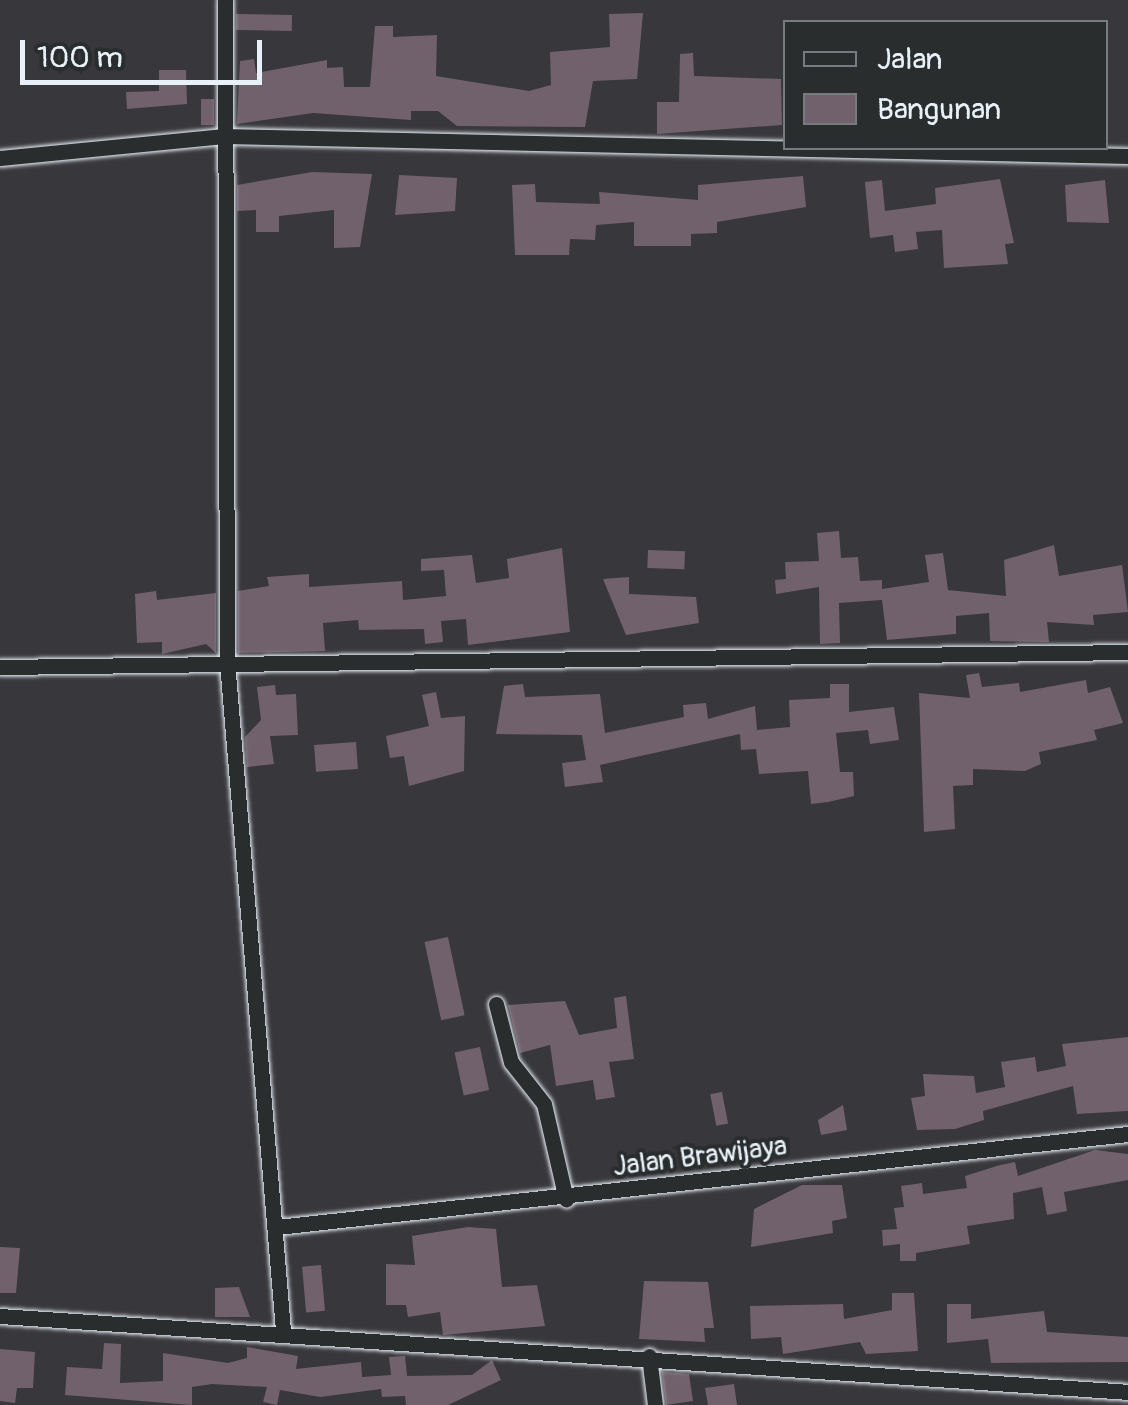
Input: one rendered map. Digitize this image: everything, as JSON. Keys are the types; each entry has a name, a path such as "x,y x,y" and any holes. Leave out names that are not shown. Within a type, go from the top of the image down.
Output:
{"street":[{"path":"225,0 227,662 283,1330"},
{"path":"0,158 224,136 783,148"},
{"path":"857,150 1128,156"},
{"path":"0,667 1128,652"},
{"path":"496,1004 512,1062 544,1104 566,1199"},
{"name":"Jalan Brawijaya","path":"277,1227 566,1199 1128,1134"},
{"path":"0,1316 283,1330 1128,1392"},
{"path":"648,1356 655,1405"}],"building":[{"path":"643,13 637,79 593,81 585,127 457,126 438,111 411,111 411,120 313,113 237,124 240,61 254,59 256,73 327,60 327,68 343,67 344,87 370,87 375,26 393,26 393,37 437,35 436,76 529,91 551,85 550,52 610,47 609,14"},
{"path":"236,14 292,15 292,31 236,30"},
{"path":"693,53 694,76 781,79 782,125 657,134 657,102 679,102 680,54"},
{"path":"159,70 186,70 187,104 127,109 126,92 159,91"},
{"path":"201,99 214,99 214,125 201,125"},
{"path":"312,172 372,174 360,247 334,248 334,210 279,216 279,232 256,232 256,210 237,211 237,185"},
{"path":"399,175 457,178 455,211 395,215"},
{"path":"803,176 806,207 717,222 717,233 691,234 691,246 634,246 634,222 596,225 595,240 570,239 569,255 515,255 512,185 535,184 536,202 600,204 599,192 698,200 698,185"},
{"path":"1000,179 1014,243 1005,244 1008,264 944,268 942,230 916,232 918,249 895,252 893,235 870,238 865,182 882,180 885,211 936,204 935,188"},
{"path":"1105,180 1109,223 1067,222 1065,185"},
{"path":"839,531 841,558 858,557 860,581 882,580 882,589 929,582 925,555 943,553 948,590 1006,596 1004,560 1054,545 1059,576 1122,565 1128,612 1093,615 1094,625 1047,622 1049,642 990,641 989,613 956,616 956,634 887,640 882,600 839,603 840,643 820,644 819,587 776,594 775,580 786,579 785,562 819,561 817,533"},
{"path":"562,548 570,632 468,645 466,619 441,621 443,642 425,644 424,629 359,630 358,620 323,623 325,651 238,653 238,591 269,586 267,577 309,574 309,587 402,581 403,600 446,596 444,570 421,571 421,559 472,555 476,583 509,578 507,559"},
{"path":"648,550 685,551 684,569 647,568"},
{"path":"629,577 629,594 696,597 699,623 626,635 603,579"},
{"path":"156,591 157,600 216,593 216,653 206,644 162,654 162,642 137,643 135,594"},
{"path":"979,673 982,687 1019,683 1020,692 1086,680 1088,693 1110,687 1123,723 1094,730 1097,740 1039,752 1041,764 1025,771 973,769 973,785 953,786 955,829 924,832 919,693 970,698 966,675"},
{"path":"523,684 525,697 600,694 605,733 684,717 683,705 706,703 708,719 755,706 757,730 790,727 789,700 830,698 830,684 849,684 849,712 894,707 899,740 870,744 868,730 836,733 840,772 853,772 854,796 828,802 811,804 808,771 759,774 756,749 741,750 740,734 600,765 603,782 565,787 562,763 586,760 582,735 496,734 504,686"},
{"path":"275,685 276,695 296,694 298,735 270,736 274,764 247,767 245,737 261,720 257,687"},
{"path":"436,692 441,718 465,716 464,771 409,786 404,756 390,758 386,736 429,726 422,695"},
{"path":"356,742 358,769 316,772 314,745"},
{"path":"448,937 465,1015 441,1020 425,942"},
{"path":"626,996 634,1059 609,1062 615,1097 596,1100 593,1080 556,1086 550,1045 520,1053 508,1005 565,1001 579,1035 617,1028 614,998"},
{"path":"1128,1037 1128,1111 1077,1114 1073,1086 983,1111 984,1120 955,1129 917,1130 911,1098 925,1096 923,1074 974,1076 976,1093 1005,1087 1001,1062 1035,1057 1037,1072 1066,1066 1062,1044"},
{"path":"480,1047 489,1090 464,1095 455,1052"},
{"path":"722,1092 728,1123 716,1126 710,1094"},
{"path":"843,1105 847,1130 821,1135 818,1120"},
{"path":"1095,1150 1128,1154 1128,1180 1064,1192 1067,1211 1047,1215 1042,1187 1013,1193 1014,1219 967,1226 970,1244 916,1253 916,1261 900,1261 900,1244 883,1246 882,1230 897,1229 894,1208 904,1207 901,1186 922,1183 923,1194 967,1188 965,1176 1000,1165 1015,1162 1018,1176"},
{"path":"802,1185 842,1185 847,1218 832,1221 833,1233 751,1247 754,1209"},
{"path":"468,1227 496,1229 502,1287 537,1285 545,1326 443,1335 440,1312 408,1317 406,1305 386,1305 386,1264 415,1265 412,1236"},
{"path":"0,1247 20,1248 16,1293 0,1293"},
{"path":"321,1265 325,1311 306,1312 302,1267"},
{"path":"644,1281 708,1282 714,1328 704,1328 705,1342 639,1339"},
{"path":"239,1287 250,1317 215,1317 215,1288"},
{"path":"892,1293 914,1293 918,1351 866,1354 860,1342 783,1354 781,1337 751,1339 750,1306 843,1304 844,1319 892,1310"},
{"path":"947,1304 971,1304 971,1319 1044,1311 1047,1332 1128,1337 1128,1362 991,1363 988,1339 947,1343"},
{"path":"104,1343 121,1344 120,1383 163,1381 163,1353 228,1363 247,1358 247,1347 298,1356 296,1369 361,1362 362,1377 391,1375 389,1357 405,1356 407,1376 472,1375 492,1360 501,1380 448,1405 406,1405 405,1396 382,1397 381,1389 320,1397 280,1390 277,1405 263,1402 267,1387 212,1384 192,1387 192,1405 65,1395 67,1367 102,1369"},
{"path":"0,1349 35,1352 33,1388 17,1388 15,1403 0,1401"},
{"path":"662,1372 689,1374 693,1401 666,1405"},
{"path":"734,1384 737,1405 708,1405 705,1388"}]}
